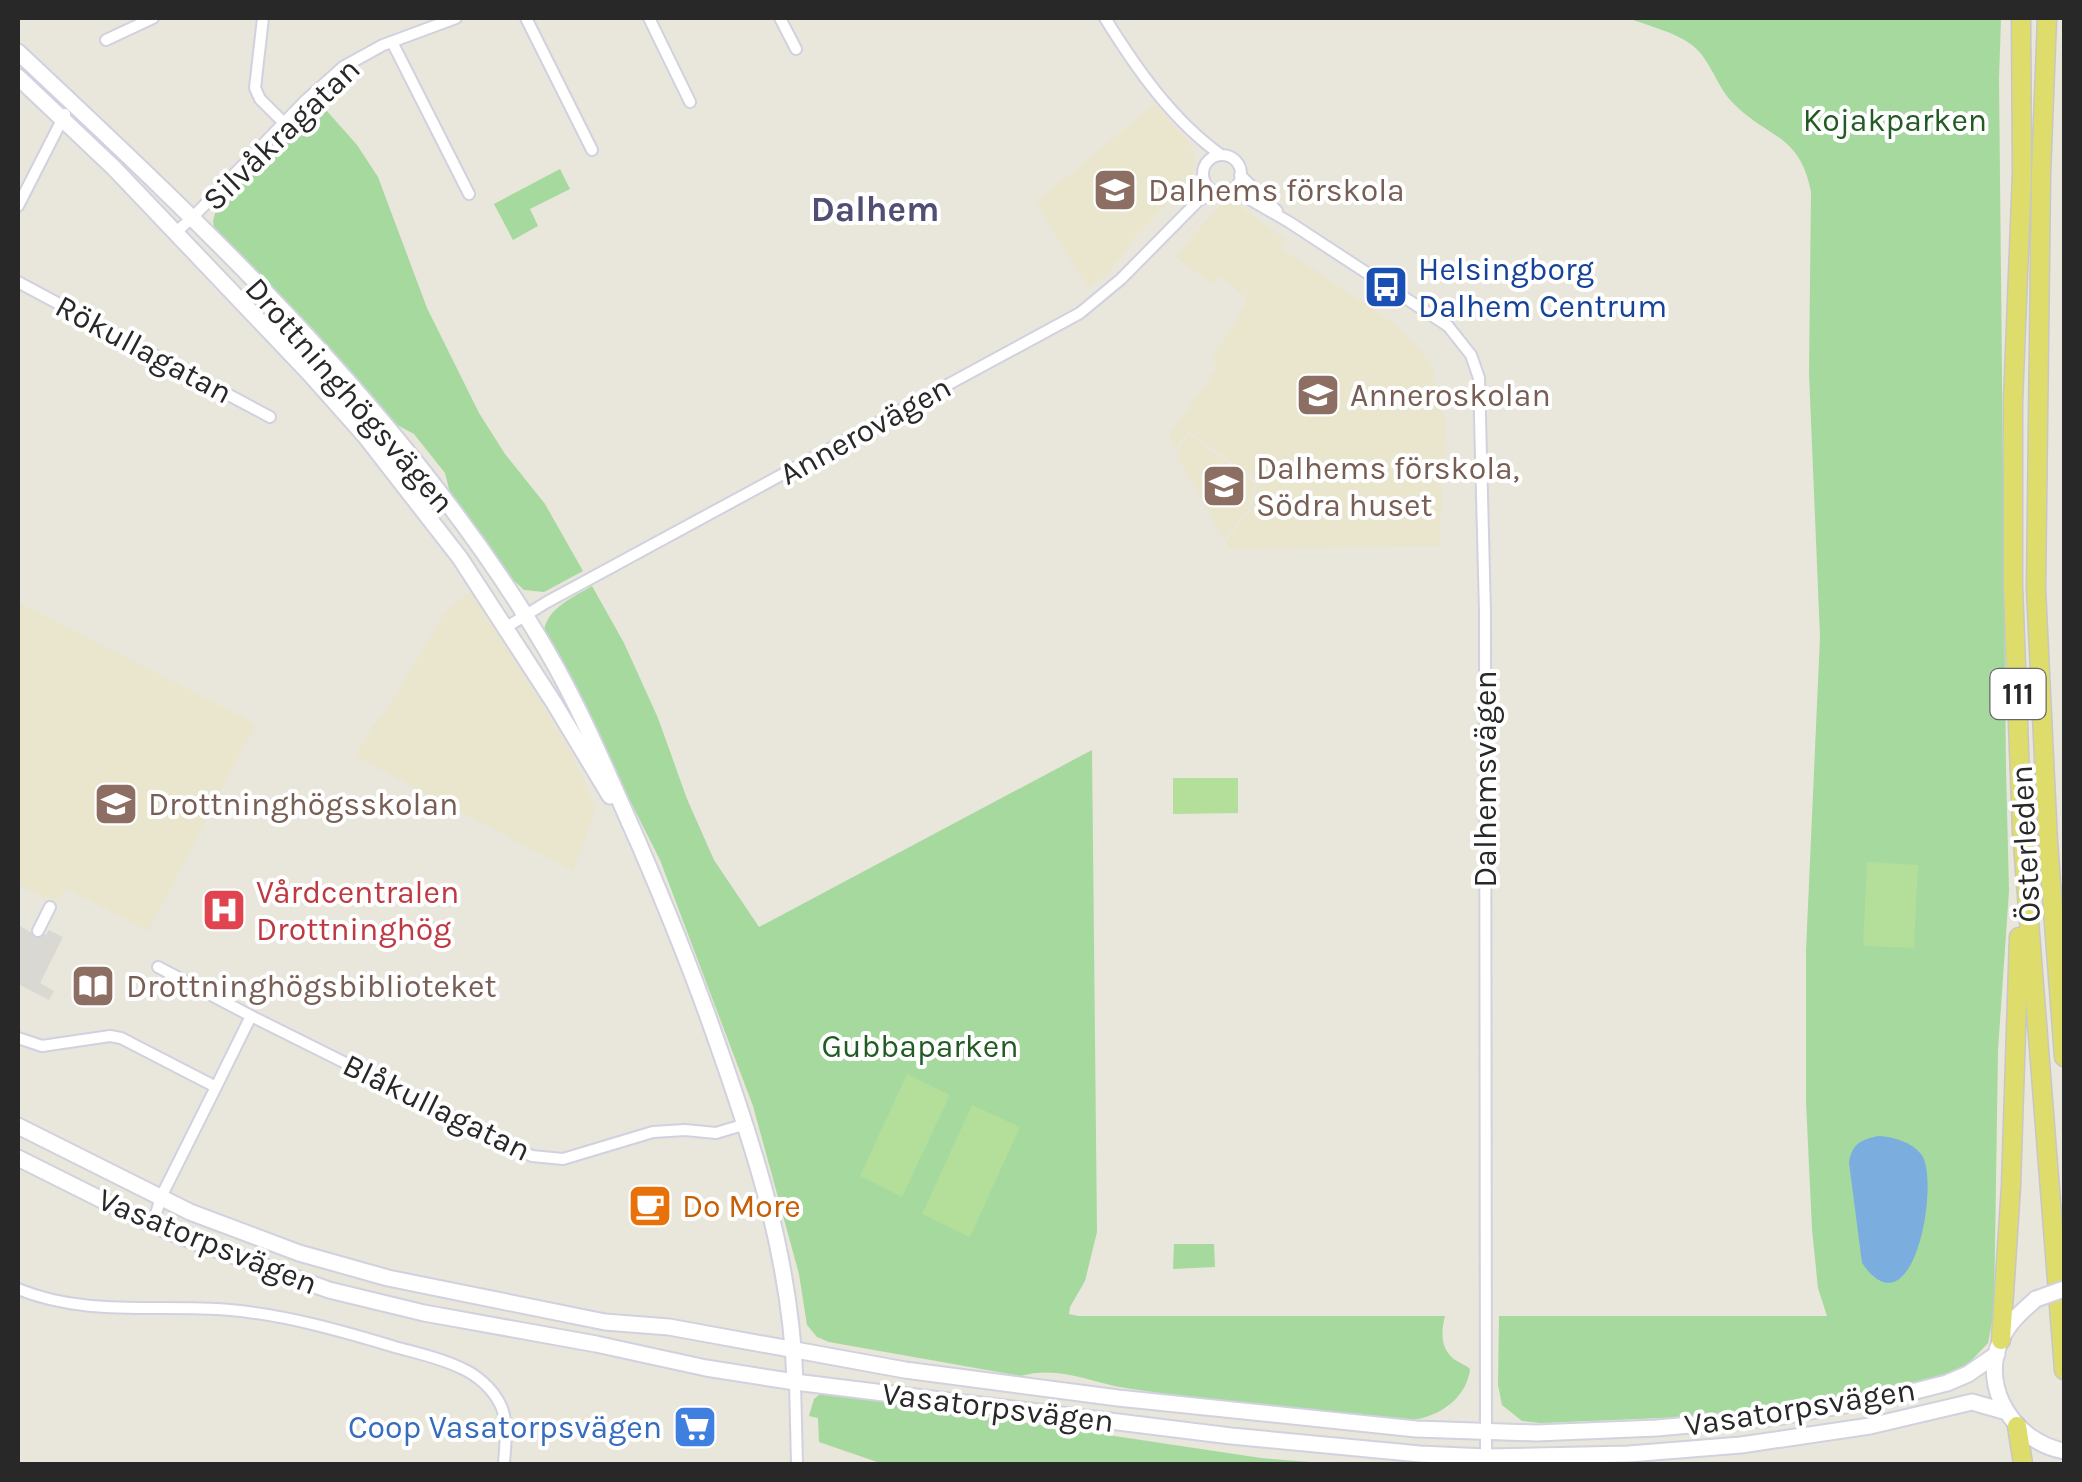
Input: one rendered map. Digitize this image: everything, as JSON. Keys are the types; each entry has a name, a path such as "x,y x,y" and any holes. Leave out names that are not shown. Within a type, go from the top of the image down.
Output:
{"main road":[{"name":"Österleden","path":"2022,18 2013,585 2022,831 2064,1370"},
{"name":"Österleden","path":"2048,18 2041,174 2036,590 2048,842 2064,1057"},
{"name":"Drottninghögsvägen","path":"18,52 192,218 384,423 450,508 524,616 569,692 610,776 682,945 746,1124 777,1234 795,1382"},
{"name":"Drottninghögsvägen","path":"18,78 114,168 364,436 460,558 639,844"},
{"path":"2022,831 2016,1047 1996,1384 2012,1419 2023,1464"},
{"path":"2048,842 2064,934"},
{"name":"Vasatorpsvägen","path":"18,1126 190,1212 266,1241 388,1278 604,1322 668,1327 968,1379 1353,1424 1486,1432 1643,1429 1777,1417 1896,1396 1968,1374 1999,1347 2015,1317 2036,1299 2064,1289"},
{"name":"Vasatorpsvägen","path":"18,1158 154,1224 290,1278 378,1302 706,1368 795,1382 1250,1438 1486,1460 1742,1445 1870,1426 1972,1402 2012,1419"},
{"path":"2012,1419 2040,1443 2064,1451"}],"street":[{"path":"106,40 153,18"},
{"path":"263,18 254,88 284,123"},
{"name":"Silvåkragatan","path":"175,233 343,67 370,50 456,18"},
{"path":"526,18 592,150"},
{"path":"649,18 690,102"},
{"path":"780,18 796,49"},
{"path":"1105,18 1168,106 1198,138 1221,155 1233,158 1240,169 1238,183 1232,189 1218,192 1204,181"},
{"name":"Silvåkragatan","path":"392,42 469,194"},
{"path":"18,206 72,104"},
{"path":"1198,138 1205,164 1200,200"},
{"path":"1205,164 1221,155"},
{"name":"Dalhemsvägen","path":"1240,175 1289,222"},
{"name":"Dalhemsvägen","path":"1232,189 1448,326 1471,355 1479,378 1484,612 1486,1460"},
{"name":"Annerovägen","path":"506,628 1080,313 1122,278 1200,200 1218,192"},
{"name":"Rökullagatan","path":"18,282 270,416"},
{"path":"38,931 50,907"},
{"name":"Blåkullagatan","path":"158,967 532,1156 562,1159 653,1132 716,1133 746,1124"},
{"path":"154,1224 161,1197 251,1016"},
{"path":"18,1038 42,1046 110,1036 121,1038 216,1087"},
{"path":"18,1289 92,1307 252,1312 313,1324 456,1365 483,1382 500,1404 505,1426 504,1464"},
{"path":"795,1382 797,1464"}],"shaded area":[{"name":"Dalhems förskola","path":"1155,104 1187,140 1196,166 1188,182 1133,239 1108,274 1088,288 1036,202"},
{"name":"Anneroskolan","path":"1233,201 1284,239 1280,247 1398,326 1431,364 1446,424 1439,546 1229,549 1226,541 1250,511 1257,490 1254,478 1188,431 1175,449 1169,436 1218,367 1212,359 1246,305 1245,296 1219,276 1212,284 1175,256 1222,203"},
{"name":"Dalhems förskola, Södra huset","path":"1189,434 1253,482 1248,510 1224,539 1176,454"},
{"path":"471,592 572,754 596,808 573,871 355,756 443,616"},
{"name":"Drottninghögsskolan","path":"18,602 256,724 148,931 66,888 54,903 18,885"},
{"path":"18,925 32,933 35,929 46,935 49,930 63,937 40,983 54,991 49,1000 18,984"}],"green space":[{"name":"Kojakparken","path":"1628,18 2001,18 2009,891 1998,1050 1994,1313 1988,1343 1970,1362 1946,1378 1814,1401 1685,1417 1541,1423 1522,1421 1502,1405 1498,1385 1499,1316 1827,1316 1818,1288 1812,1229 1806,1102 1806,951 1820,637 1809,373 1811,192 1799,158 1780,138 1732,102 1699,51 1678,36"},
{"path":"319,102 357,145 378,177 427,308 479,413 505,454 545,504 583,571 544,592 524,590 507,574 451,497 445,473 414,434 390,421 348,370 215,234 216,210"},
{"path":"560,169 570,189 530,209 538,226 513,240 494,204"},
{"name":"Gubbaparken","path":"592,586 624,643 658,718 714,860 759,927 1092,750 1097,1232 1085,1281 1069,1314 1445,1316 1444,1345 1455,1360 1470,1369 1459,1395 1427,1417 1393,1419 1181,1396 1061,1373 1021,1376 817,1337 807,1325 799,1274 753,1106 660,860 544,630 556,609"},
{"path":"1173,778 1238,778 1238,813 1173,814"},
{"path":"1867,862 1918,865 1914,948 1863,946"},
{"path":"907,1074 950,1095 902,1197 860,1176"},
{"path":"972,1105 1020,1127 970,1237 922,1214"},
{"path":"1174,1244 1214,1244 1215,1267 1173,1269"},
{"path":"821,1393 1261,1458 1333,1464 883,1464 819,1442 818,1418 809,1416 814,1399"}],"water":[{"path":"1879,1136 1912,1146 1921,1154 1926,1169 1928,1192 1918,1246 1909,1268 1896,1281 1880,1281 1862,1263 1849,1163 1858,1144"}],"place":[{"name":"Dalhems förskola","path":"1115,190"},
{"name":"Helsingborg Dalhem Centrum","path":"1386,287"},
{"name":"Anneroskolan","path":"1318,395"},
{"name":"Dalhems förskola, Södra huset","path":"1224,486"},
{"name":"Drottninghögsskolan","path":"116,804"},
{"name":"Vårdcentralen Drottninghög","path":"224,910"},
{"name":"Drottninghögsbiblioteket","path":"93,986"},
{"name":"Do More","path":"650,1206"},
{"name":"Coop Vasatorpsvägen","path":"695,1427"}],"district":[{"name":"Dalhem","path":"875,209"}]}
